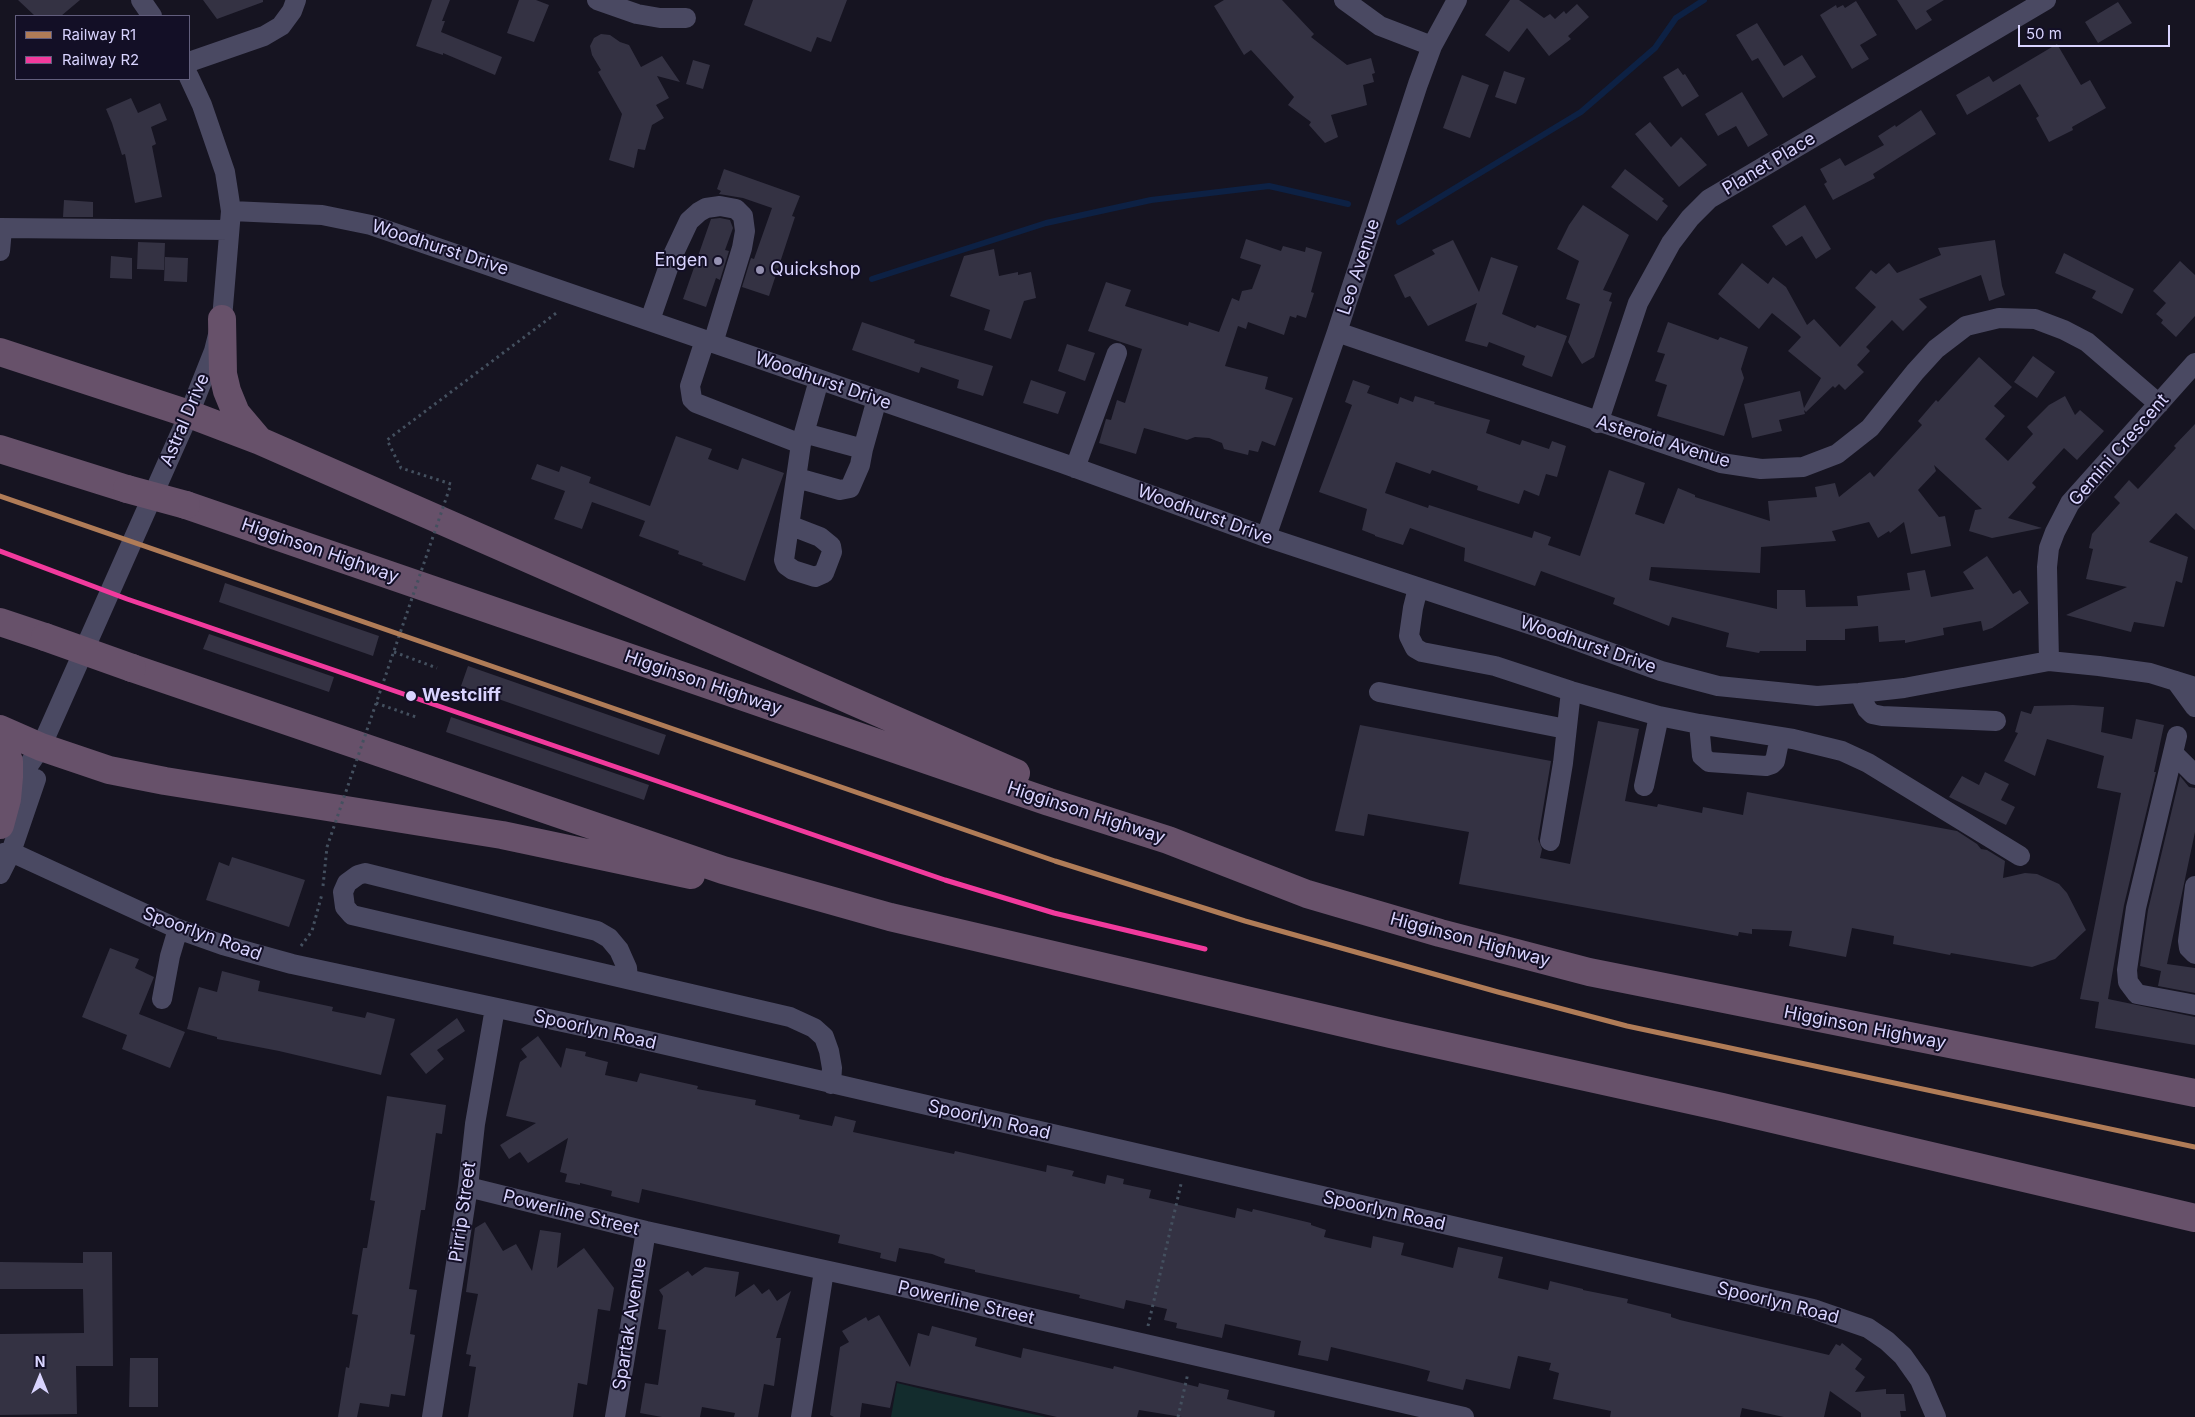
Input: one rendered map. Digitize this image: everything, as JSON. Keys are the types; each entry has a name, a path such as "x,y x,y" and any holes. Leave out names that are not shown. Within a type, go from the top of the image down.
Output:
{"highway":[{"path":"222,319 223,374 226,391 236,413 260,442"},
{"path":"0,352 189,414 260,442 1168,840"},
{"name":"Higginson Highway","path":"0,449 127,489 186,505 1050,802 1168,840 1307,894 1440,933 1589,972 2195,1093"},
{"path":"0,622 723,870 890,917"},
{"path":"0,729 41,747 118,772 502,835 890,917 1391,1034 1722,1107 2195,1218"},
{"path":"0,742 9,761 10,777 7,799 0,825"}],"street":[{"path":"141,0 151,15"},
{"path":"190,62 264,36 281,26 292,11 296,0"},
{"path":"597,0 637,14 660,18 686,18"},
{"path":"1344,0 1380,26 1432,46"},
{"name":"Leo Avenue","path":"1266,537 1337,332 1418,84 1432,46 1457,0"},
{"name":"Planet Place","path":"1598,422 1638,303 1671,243 1690,218 1709,200 2046,0"},
{"name":"Astral Drive","path":"41,747 189,414 214,352 222,319 230,221 225,172 202,105 190,79"},
{"path":"650,320 672,257 688,222 706,208 720,206 736,209 743,216 745,231 742,248 709,342 690,386 692,399 696,403 803,438 863,449"},
{"name":"Woodhurst Drive","path":"1,229 230,221 322,215 371,224 595,300 709,342 1075,468 1266,537 1553,632 1661,671 1718,686 1817,696 1904,688 2049,662 2150,673 2186,684"},
{"path":"0,251 1,229"},
{"name":"Asteroid Avenue","path":"1337,332 1720,463 1761,469 1803,467 1837,454 1870,428 1936,349 1966,326 1999,318 2035,319 2080,338 2159,404"},
{"path":"1075,468 1117,353"},
{"name":"Gemini Crescent","path":"2049,662 2047,567 2049,548 2055,532 2070,503 2195,363"},
{"path":"789,525 803,438 819,380"},
{"path":"797,478 840,490 850,488 860,465 877,399"},
{"path":"1418,588 1410,630 1411,642 1415,648 1422,652 1442,657 1467,659 1495,666 1571,691 1659,716 1780,737 1842,751 1868,763 2020,856"},
{"path":"2186,684 2195,707"},
{"path":"1550,841 1563,763 1571,691"},
{"path":"1379,692 1566,729"},
{"path":"1858,693 1872,714 1996,721"},
{"path":"1644,786 1659,716"},
{"path":"1699,724 1702,756 1709,762 1766,766 1772,764 1775,761 1780,737"},
{"path":"2195,775 2175,744 2134,918 2128,956 2128,982 2138,994 2195,1005"},
{"path":"0,831 28,766 41,747"},
{"path":"0,874 5,854 39,769 41,747"},
{"name":"Spoorlyn Road","path":"5,854 178,929 223,945 292,964 831,1084 1812,1309 1868,1328 1888,1341 1903,1356 1920,1380 1936,1417"},
{"path":"628,979 627,968 619,950 609,938 596,931 365,873 346,883 343,892 345,906 352,915 790,1017 814,1028 824,1038 830,1051 831,1084"},
{"path":"2195,886 2188,941 2189,948 2195,954"},
{"path":"162,999 170,956 178,929"},
{"name":"Pirrip Street","path":"432,1417 468,1187 475,1124 495,1008"},
{"name":"Powerline Street","path":"468,1187 646,1231 916,1290 1464,1417"},
{"name":"Spartak Avenue","path":"614,1417 646,1231"},
{"path":"801,1417 824,1271"}],"path":[{"path":"292,964 303,942 312,931 322,896 327,847 452,484 401,468 387,440 558,311 595,300"},
{"path":"394,652 437,668"},
{"path":"376,703 416,717"},
{"path":"1144,1344 1185,1165"},
{"path":"1178,1417 1192,1355"}],"green space":[{"path":"897,1383 939,1393 1046,1417 891,1417"}],"building":[{"path":"18,0 80,0 62,15 34,15"},
{"path":"203,0 263,0 263,2 217,19"},
{"path":"432,0 450,0 442,21 445,21 441,32 502,57 495,75 443,53 443,55 416,46"},
{"path":"519,0 536,0 549,5 534,42 507,33"},
{"path":"753,0 847,0 831,42 817,37 811,52 744,25"},
{"path":"1224,0 1282,0 1314,34 1311,37 1347,65 1371,58 1375,73 1372,74 1374,82 1363,85 1367,105 1331,115 1338,137 1325,143 1309,125 1311,122 1288,105 1294,97 1251,50 1244,55 1214,6"},
{"path":"1510,0 1519,0 1544,18 1550,14 1555,19 1564,11 1566,14 1577,4 1589,17 1568,36 1571,39 1549,56 1527,28 1509,52 1485,35"},
{"path":"1897,0 1944,0 1926,11 1932,20 1916,30"},
{"path":"1856,1 1877,35 1860,45 1869,59 1852,69 1820,15 1836,5 1837,8 1843,5 1845,8"},
{"path":"2118,2 2132,23 2098,43 2085,22"},
{"path":"1757,23 1784,66 1802,55 1816,77 1783,98 1758,58 1752,61 1736,35"},
{"path":"601,34 610,35 620,42 629,45 641,67 662,56 680,82 657,76 669,98 656,105 664,118 652,125 645,150 638,149 634,168 609,160 622,114 598,72 601,70 592,55 590,46 594,38"},
{"path":"2057,44 2081,85 2090,80 2106,108 2072,127 2073,130 2049,142 2036,118 2039,116 2020,84 1967,115 1956,95 1989,76 1993,82"},
{"path":"693,60 710,65 703,89 686,84"},
{"path":"1678,68 1683,75 1685,74 1699,96 1682,107 1663,77"},
{"path":"1504,71 1525,78 1516,104 1495,97"},
{"path":"1462,75 1489,85 1470,138 1443,128"},
{"path":"1742,92 1768,135 1748,147 1736,126 1718,136 1705,114"},
{"path":"131,98 138,113 160,103 167,120 151,127 156,144 152,146 162,197 135,203 125,154 122,155 106,109"},
{"path":"1921,110 1936,134 1873,174 1875,178 1833,200 1824,184 1827,182 1820,169 1840,158 1845,166 1884,145 1878,136 1895,125 1896,127"},
{"path":"1650,122 1671,147 1681,137 1707,165 1679,187 1635,134"},
{"path":"724,169 800,196 792,216 795,217 769,296 742,287 751,258 754,259 772,208 743,198 719,194 721,191 717,189"},
{"path":"1625,169 1664,199 1662,201 1668,206 1657,221 1611,187"},
{"path":"64,200 93,202 93,217 63,217"},
{"path":"1583,205 1629,235 1603,290 1612,293 1609,301 1612,302 1594,357 1582,364 1568,342 1580,304 1566,299 1579,261 1557,249 1569,225"},
{"path":"1805,205 1831,249 1816,259 1802,236 1786,246 1772,226"},
{"path":"711,219 730,220 733,228 725,250 729,251 720,280 716,278 706,307 683,299"},
{"path":"1246,239 1281,251 1283,246 1305,252 1306,247 1322,252 1311,292 1314,293 1306,318 1297,315 1296,318 1290,316 1284,335 1248,322 1246,329 1238,326 1225,366 1268,377 1265,389 1293,398 1275,446 1262,441 1258,452 1249,450 1248,455 1224,449 1222,443 1209,438 1195,437 1187,440 1144,428 1136,454 1099,443 1106,419 1111,420 1117,400 1125,403 1142,349 1088,331 1106,282 1131,290 1125,306 1188,326 1189,322 1219,332 1232,298 1239,301 1242,291 1252,289 1261,265 1240,258"},
{"path":"1453,240 1479,292 1491,257 1518,266 1502,314 1535,328 1537,325 1567,336 1552,377 1522,365 1525,356 1489,342 1487,347 1465,341 1477,303 1428,326 1410,296 1405,298 1394,275 1435,254 1432,250"},
{"path":"1995,240 2005,295 1989,301 1981,275 1919,299 1927,307 1903,331 1892,320 1866,347 1870,351 1857,365 1864,372 1845,390 1839,384 1835,388 1833,386 1806,412 1804,410 1805,414 1779,420 1782,431 1752,438 1744,404 1800,391 1804,408 1821,378 1788,351 1801,337 1798,334 1772,313 1759,329 1718,294 1742,263 1768,284 1773,277 1786,287 1807,325 1814,319 1840,347 1876,307 1855,288 1871,270 1876,274 1889,263 1897,273 1941,255 1938,248"},
{"path":"138,242 165,243 164,270 137,269"},
{"path":"994,249 999,276 1018,272 1018,275 1031,272 1036,298 1024,301 1011,339 984,330 990,310 950,296 964,256"},
{"path":"2064,253 2134,289 2122,314 2092,298 2096,291 2055,273"},
{"path":"111,256 132,258 132,279 110,278"},
{"path":"165,257 188,258 187,282 164,281"},
{"path":"2180,261 2195,275 2195,316 2176,337 2161,323 2163,320 2156,314 2166,303 2153,291"},
{"path":"862,322 915,340 914,343 993,366 983,396 957,388 959,380 921,367 919,373 852,350"},
{"path":"1668,322 1718,340 1720,337 1748,347 1741,369 1744,378 1724,436 1657,416 1667,385 1655,381 1665,354 1657,352"},
{"path":"1067,344 1095,353 1085,381 1058,371"},
{"path":"2033,356 2055,372 2037,398 2014,382"},
{"path":"1979,357 2012,387 1994,406 2005,416 1985,439 2008,461 2033,434 2027,427 2049,405 2065,396 2075,415 2080,410 2104,431 2077,460 2064,448 2032,483 2036,487 2008,518 2042,528 1992,538 1969,531 1975,510 1982,509 1934,465 1936,471 1918,490 1939,517 1945,516 1951,546 1911,554 1904,522 1890,533 1889,531 1878,538 1869,522 1832,531 1836,541 1761,547 1760,573 1651,567 1649,580 1777,609 1777,590 1805,590 1806,607 1858,606 1857,596 1910,590 1907,573 1925,570 1931,597 1974,589 1963,572 1987,556 2013,594 2020,590 2029,603 1992,628 1983,631 1981,621 1943,628 1944,635 1905,643 1905,640 1879,642 1878,626 1845,629 1845,640 1806,640 1806,651 1760,651 1759,653 1726,647 1729,633 1672,617 1669,626 1613,604 1615,598 1541,571 1535,586 1464,561 1465,548 1410,528 1403,545 1375,536 1362,530 1367,509 1319,492 1352,405 1345,402 1353,380 1370,386 1367,393 1398,404 1400,397 1413,402 1415,396 1435,402 1434,404 1490,420 1486,433 1520,445 1522,440 1549,449 1552,441 1566,446 1557,477 1546,474 1539,496 1524,490 1519,504 1477,490 1478,486 1432,470 1430,474 1396,462 1385,493 1428,508 1429,505 1532,538 1534,531 1551,537 1548,545 1580,556 1609,470 1645,483 1635,514 1664,524 1678,488 1695,495 1695,497 1770,521 1768,501 1817,497 1815,487 1835,483 1839,497 1870,472 1874,477 1922,425 1918,421 1936,400 1938,402"},
{"path":"1031,380 1066,392 1058,414 1023,403"},
{"path":"2195,424 2195,530 2176,513 2149,542 2188,557 2182,583 2176,581 2164,627 2134,622 2131,632 2066,615 2127,587 2086,579 2093,549 2089,548 2092,534 2120,503 2114,497 2129,480 2138,489 2176,448 2174,446"},
{"path":"676,436 712,449 708,459 738,470 742,458 784,473 745,581 702,565 703,563 678,554 679,551 639,536 645,521 592,502 582,529 554,519 565,491 531,479 537,464 559,472 561,466 591,477 589,483 650,506"},
{"path":"225,583 379,636 373,656 219,602"},
{"path":"209,634 334,677 329,692 203,649"},
{"path":"468,666 666,735 659,755 461,686"},
{"path":"2073,705 2104,707 2101,732 2132,739 2136,719 2164,725 2154,772 2156,772 2124,905 2108,999 2195,1017 2195,1045 2095,1028 2099,1002 2080,999 2121,793 2097,788 2104,756 2047,739 2035,776 2004,761 2018,733 2015,732 2021,711 2031,714 2034,706"},
{"path":"451,717 649,785 644,800 446,732"},
{"path":"1598,721 1639,729 1625,801 1657,807 1658,804 1702,813 1703,807 1743,815 1747,792 1957,831 1977,844 1981,849 1987,850 2005,861 2003,878 2025,873 2037,874 2059,884 2067,893 2086,930 2055,959 2032,967 1951,953 1950,955 1893,944 1894,936 1852,928 1846,957 1789,946 1792,931 1752,929 1752,934 1739,932 1738,936 1459,884 1469,832 1368,814 1364,836 1335,831 1360,725 1551,761 1538,839 1542,849 1540,858 1570,864"},
{"path":"1985,772 2009,784 2001,800 2015,807 2006,825 1949,797 1962,776 1979,785"},
{"path":"2180,776 2189,787 2195,788 2195,832 2167,964 2195,968 2195,993 2158,986 2161,971 2140,966 2148,910"},
{"path":"232,857 305,880 289,927 206,900 219,862 229,866"},
{"path":"110,948 139,959 135,968 154,977 139,1014 185,1032 170,1068 122,1049 127,1035 82,1017"},
{"path":"222,971 260,981 258,991 333,1007 332,1011 365,1018 367,1012 395,1019 381,1075 279,1051 217,1039 217,1037 187,1029 199,987 217,992"},
{"path":"457,1018 465,1031 437,1050 444,1059 426,1074 410,1054"},
{"path":"538,1036 561,1068 566,1048 586,1052 585,1056 608,1062 605,1075 637,1082 640,1073 698,1086 697,1089 756,1100 755,1105 800,1115 799,1119 832,1126 835,1116 856,1121 853,1132 954,1154 955,1151 1046,1172 1047,1165 1074,1171 1072,1176 1105,1184 1107,1175 1124,1179 1123,1184 1151,1190 1149,1198 1235,1218 1237,1208 1252,1212 1253,1209 1311,1223 1311,1225 1326,1230 1324,1237 1371,1248 1373,1236 1404,1243 1401,1255 1453,1268 1458,1247 1503,1257 1498,1278 1548,1290 1550,1281 1628,1299 1627,1303 1671,1314 1671,1317 1680,1320 1829,1355 1836,1344 1840,1346 1842,1343 1862,1359 1855,1369 1865,1377 1855,1392 1886,1389 1886,1394 1904,1394 1906,1411 1900,1411 1901,1417 1861,1417 1861,1413 1830,1391 1824,1417 1784,1417 1742,1408 1740,1417 1610,1417 1611,1411 1553,1399 1559,1373 1549,1370 1551,1363 1518,1356 1510,1389 1466,1379 1463,1390 1427,1381 1430,1371 1331,1347 1328,1361 1298,1355 1301,1341 1225,1324 1222,1338 1176,1328 1177,1323 1164,1320 1167,1309 1126,1300 1124,1309 1079,1298 1080,1295 975,1272 975,1270 944,1263 945,1259 932,1254 899,1248 896,1262 880,1258 881,1253 838,1243 840,1235 673,1196 642,1189 639,1203 611,1196 612,1191 580,1183 580,1185 565,1182 567,1174 560,1172 568,1138 528,1163 520,1152 509,1159 500,1145 536,1123 506,1116 520,1062 527,1057 521,1049"},
{"path":"387,1096 446,1105 442,1134 436,1133 425,1210 421,1210 409,1289 417,1290 410,1334 415,1335 405,1396 391,1394 389,1407 360,1403 357,1417 338,1417 346,1367 349,1368 358,1315 352,1314 363,1248 367,1248 375,1201 370,1200"},
{"path":"485,1222 503,1251 516,1244 532,1271 540,1230 561,1233 557,1268 584,1248 614,1288 610,1311 598,1309 587,1385 578,1383 573,1417 468,1417 476,1367 469,1366 471,1355 466,1354 478,1294 466,1292 475,1228"},
{"path":"83,1252 112,1252 113,1366 76,1366 77,1414 0,1415 0,1334 84,1333 83,1289 0,1289 0,1262 83,1263"},
{"path":"705,1267 739,1272 735,1297 754,1284 762,1294 769,1289 777,1301 791,1291 776,1338 781,1338 774,1386 764,1384 758,1417 734,1417 735,1413 702,1407 700,1417 662,1417 640,1413 645,1383 658,1385 666,1330 658,1329 663,1296 659,1290 688,1271 692,1276"},
{"path":"879,1315 910,1367 918,1333 929,1336 932,1326 977,1338 975,1346 1021,1358 1023,1348 1113,1369 1114,1366 1198,1387 1199,1383 1229,1390 1227,1399 1275,1411 1274,1417 1182,1417 1139,1410 1137,1417 1057,1417 896,1381 890,1408 862,1403 860,1417 834,1417 830,1415 840,1347 849,1342 842,1331 866,1317 868,1321"},
{"path":"130,1358 158,1358 158,1407 129,1407"}],"waterway":[{"path":"1399,222 1581,112 1655,48 1676,18 1704,0"},
{"path":"872,279 1046,223 1151,200 1269,186 1348,204"}],"rail line":[{"name":"R1","path":"0,496 1055,861 1245,921 1627,1026 2195,1147"},
{"name":"R2","path":"0,551 127,599 945,880 1054,913 1205,949"}],"place":[{"name":"Engen","path":"718,261"},
{"name":"Quickshop","path":"760,270"},
{"name":"Westcliff","path":"411,696"}]}
